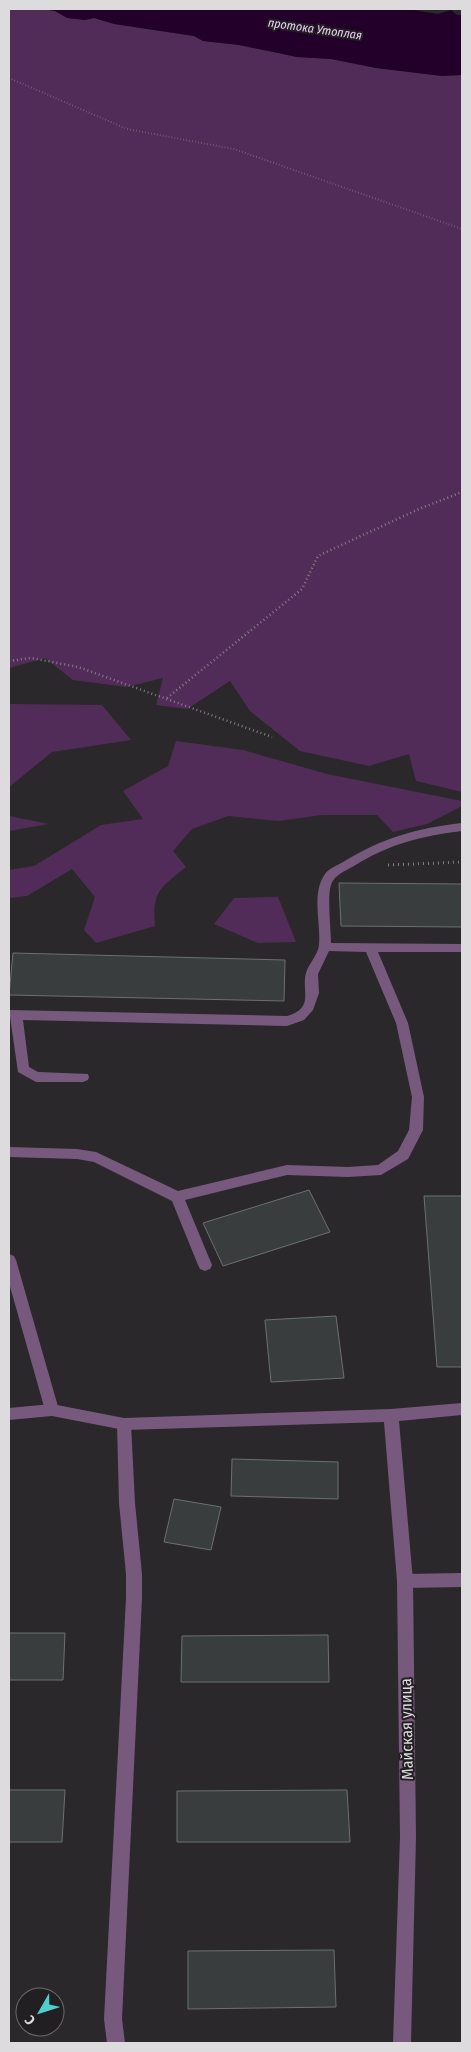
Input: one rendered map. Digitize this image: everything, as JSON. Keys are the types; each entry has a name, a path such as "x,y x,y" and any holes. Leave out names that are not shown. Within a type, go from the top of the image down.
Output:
{"street":[{"path":"83,1077 36,1077 23,1069 12,1015 287,1021 300,1017 309,1007 313,993 312,974 325,947 324,887 330,875 373,849 397,840 436,830 462,827"},
{"path":"177,1198 287,1170 348,1172 381,1170 403,1155 416,1130 418,1097 402,1023 370,946"},
{"path":"325,947 462,948"},
{"path":"9,1152 77,1154 96,1157 177,1198 205,1265"},
{"path":"9,1260 52,1410"},
{"path":"9,1414 52,1410 124,1424 391,1415 462,1409"},
{"name":"Майская улица","path":"391,1415 405,1581 408,1836 402,2043"},
{"path":"116,2043 113,2019 134,1598 124,1424"},
{"path":"405,1581 462,1580"}],"path":[{"path":"9,78 127,130 234,149 373,196 462,229"},
{"path":"167,698 302,590 318,556 419,509 462,492"},
{"path":"9,661 30,658 78,666 272,737"},
{"path":"378,865 462,862"}],"shaded area":[{"path":"9,9 55,11 68,18 85,20 94,18 115,24 194,36 203,41 239,45 297,57 331,59 376,68 442,76 462,75 462,792 416,781 409,754 369,766 300,751 250,711 230,681 187,709 156,705 163,678 126,687 73,680 45,658 9,668"},
{"path":"9,704 102,705 131,740 52,752 9,787"},
{"path":"176,741 243,750 327,774 462,801 462,806 427,824 393,832 377,815 322,815 278,821 228,816 192,829 173,851 186,867 160,891 155,905 155,926 96,943 84,930 95,897 72,869 27,896 9,898 9,870 34,866 101,825 143,819 123,791 168,766"},
{"path":"9,816 49,824 9,831"},
{"path":"278,897 296,942 258,943 214,924 234,898"}],"water":[{"name":"протока Утоплая","path":"43,9 408,9 438,14 451,10 457,15 462,15 462,75 442,76 376,68 331,59 297,57 239,45 203,41 194,36 114,24 94,18 85,20 67,18 55,11"}],"building":[{"path":"339,883 462,884 462,927 341,926"},
{"path":"13,953 285,960 284,1001 9,995"},
{"path":"309,1190 330,1232 223,1266 203,1223"},
{"path":"424,1196 462,1196 462,1367 437,1367"},
{"path":"336,1316 344,1378 271,1382 265,1320"},
{"path":"232,1459 338,1462 338,1499 231,1496"},
{"path":"174,1499 221,1507 211,1550 164,1542"},
{"path":"9,1633 65,1633 63,1680 9,1680"},
{"path":"328,1635 329,1682 181,1682 182,1636"},
{"path":"9,1790 65,1790 62,1842 9,1842"},
{"path":"347,1790 350,1842 177,1842 177,1791"},
{"path":"334,1950 336,2007 188,2009 188,1951"}]}
